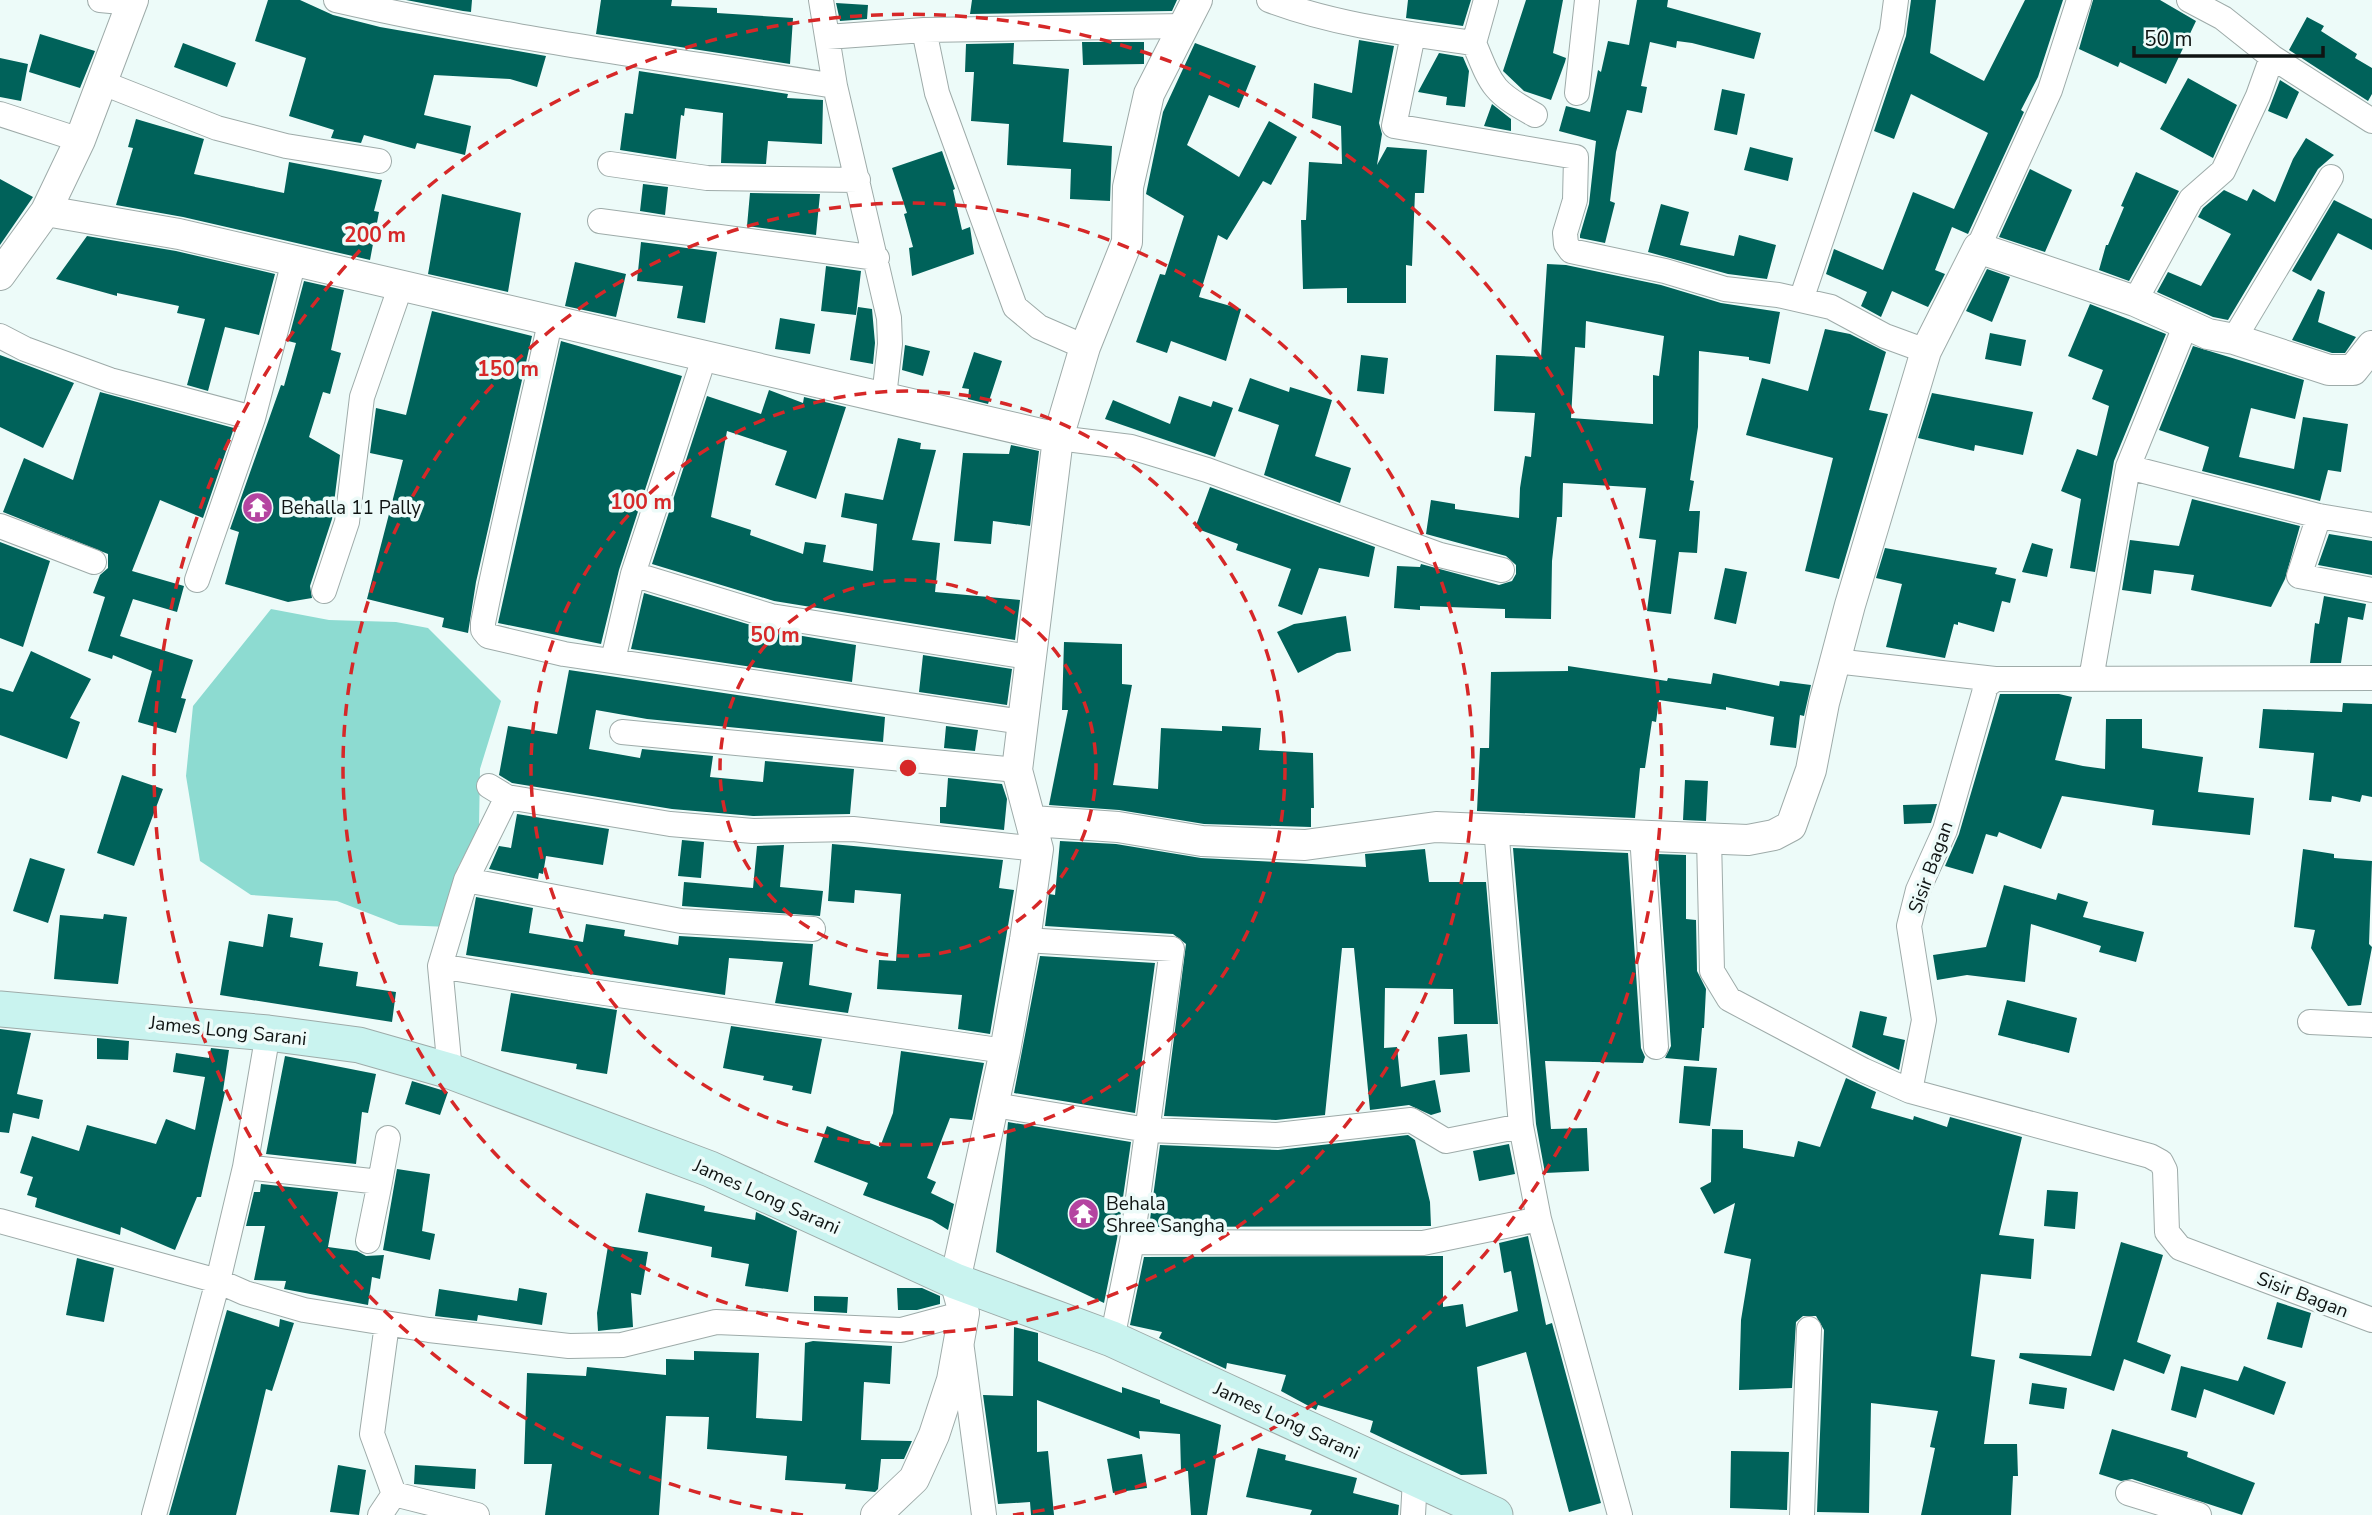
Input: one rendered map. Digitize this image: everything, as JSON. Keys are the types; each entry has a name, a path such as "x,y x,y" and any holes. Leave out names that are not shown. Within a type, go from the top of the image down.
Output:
{"main road":[{"name":"James Long Sarani","path":"0,1009 268,1033 359,1045 450,1071 710,1169 960,1309 1112,1339 1495,1515"}],"street":[{"path":"0,275 46,211 80,140 132,1 100,0"},
{"path":"336,0 419,19 567,46 835,86"},
{"path":"821,0 835,86 877,258 891,330 884,397"},
{"path":"1269,0 1312,17 1474,43"},
{"path":"1486,0 1474,43 1491,85 1502,97 1535,115"},
{"path":"1577,93 1587,0"},
{"path":"1801,300 1892,31 1896,0"},
{"path":"450,1071 440,966 466,880 498,791 670,824 753,831 853,829 1035,835 1118,827 1202,841 1305,845 1436,827 1496,827 1748,839 1774,835 1791,826 1811,770 1835,661 1926,351 1978,248 2050,90 2079,0"},
{"path":"2189,0 2223,18 2272,57 2372,121"},
{"path":"827,37 1191,13"},
{"path":"876,1515 914,1479 934,1435 952,1380 960,1309 1025,940 1035,835 1017,770 1058,438 1085,346 1127,242 1128,187 1149,94 1191,13"},
{"path":"923,30 937,93 1015,307 1040,327 1085,346"},
{"path":"1413,35 1394,126 1576,157 1575,200 1565,233 1566,244 1571,251 1665,271 1725,289 1831,307 1885,337 1926,351"},
{"path":"2135,301 2191,199 2223,170 2258,96 2272,57"},
{"path":"103,83 217,128 286,146 379,161"},
{"path":"0,114 80,140"},
{"path":"610,164 707,178 858,180"},
{"path":"2234,339 2331,177"},
{"path":"46,211 179,234 551,318 1058,438 1131,447 1207,470 1440,555 1502,570"},
{"path":"600,221 877,258"},
{"path":"1978,248 2135,301 2208,334 2234,339 2342,372 2353,370 2372,346"},
{"path":"197,580 253,418 294,261"},
{"path":"324,591 347,522 362,397 401,285"},
{"path":"551,318 508,516 494,562 483,630 499,641 564,654 1023,722"},
{"path":"2091,680 2128,467 2186,324"},
{"path":"0,336 25,349 110,380 253,418"},
{"path":"613,660 633,574 705,355"},
{"path":"2128,467 2319,516 2372,525"},
{"path":"2319,516 2299,576 2372,590"},
{"path":"0,526 94,562"},
{"path":"633,574 771,616 1029,657"},
{"path":"1835,661 1995,679 2372,678"},
{"name":"Sisir Bagan","path":"1995,679 1986,686 1945,830 1918,890 1909,926 1924,1020 1910,1091 2150,1156 2161,1163 2165,1170 2167,1232 2180,1248 2372,1320"},
{"path":"622,732 1017,770"},
{"path":"1496,827 1521,1126 1539,1219 1620,1515"},
{"path":"1642,835 1656,1047"},
{"path":"1709,838 1712,971 1729,999 1863,1070 1910,1091"},
{"path":"466,880 681,921 813,929"},
{"path":"1025,940 1172,949 1132,1241 1112,1339"},
{"path":"440,966 583,990 1005,1051"},
{"path":"2310,1022 2372,1025"},
{"path":"154,1515 218,1281 245,1167 268,1033"},
{"path":"994,1105 1148,1130 1277,1135 1411,1120 1446,1141 1521,1126"},
{"path":"369,1241 388,1138"},
{"path":"245,1167 380,1182"},
{"path":"1132,1241 1423,1243 1539,1219"},
{"path":"0,1221 218,1281 245,1293 304,1310 527,1342 622,1345 716,1322 901,1330 960,1309"},
{"path":"960,1309 984,1515"},
{"path":"387,1324 372,1434 394,1494"},
{"path":"1802,1515 1809,1329"},
{"path":"1413,1515 1415,1479"},
{"path":"2128,1493 2199,1515"},
{"path":"380,1515 394,1494"},
{"path":"394,1494 477,1515"}],"water":[{"path":"271,609 329,620 396,622 428,628 501,701 480,769 479,827 458,867 450,927 399,925 337,901 251,895 200,861 186,776 193,706"}],"building":[{"path":"268,0 300,0 333,15 380,27 546,56 537,87 510,79 434,75 424,115 471,126 465,155 417,143 415,149 364,135 361,143 331,138 334,130 289,116 306,58 255,41"},
{"path":"406,0 472,0 471,12 463,11"},
{"path":"601,0 672,0 671,6 717,8 717,13 793,18 790,64 596,34"},
{"path":"972,0 1177,0 1172,11 970,14"},
{"path":"1408,0 1471,0 1463,26 1406,18"},
{"path":"1526,0 1563,0 1553,53 1566,58 1551,100 1524,91 1503,71"},
{"path":"1637,0 1668,0 1667,7 1761,33 1754,59 1692,43 1677,41 1676,48 1650,42 1641,86 1647,87 1642,113 1627,110 1616,152 1610,201 1615,203 1605,243 1580,238 1589,204 1596,141 1559,131 1566,106 1590,112 1598,70 1601,72 1608,41 1629,45"},
{"path":"1911,0 1936,0 1930,53 1984,81 2025,0 2063,0 2038,77 2021,110 2024,112 1968,234 1952,227 1935,270 1945,274 1928,307 1892,291 1881,317 1861,306 1867,292 1826,274 1834,249 1883,270 1913,192 1954,209 1988,133 1911,94 1894,139 1874,131 1906,36"},
{"path":"2093,0 2160,0 2196,21 2166,84 2120,62 2118,67 2079,49"},
{"path":"836,3 868,5 867,19 840,21"},
{"path":"2307,17 2324,26 2321,31 2357,54 2355,58 2372,68 2372,94 2368,101 2289,50"},
{"path":"40,34 95,51 80,88 29,72"},
{"path":"1359,40 1394,46 1379,123 1382,134 1377,165 1387,147 1427,150 1424,193 1415,193 1412,266 1406,265 1406,303 1347,303 1347,288 1303,289 1301,220 1306,220 1309,162 1342,164 1341,126 1312,118 1314,83 1352,93"},
{"path":"1082,42 1144,42 1144,64 1083,65"},
{"path":"183,43 236,63 227,87 174,67"},
{"path":"1014,43 1013,64 1069,69 1063,142 1112,146 1110,201 1070,199 1071,169 1007,165 1009,124 971,121 974,72 965,72 966,44"},
{"path":"1195,43 1256,66 1239,108 1209,95 1187,145 1239,177 1269,121 1297,137 1271,185 1263,181 1227,240 1218,235 1199,297 1241,309 1226,361 1171,341 1167,353 1136,342 1160,274 1165,275 1184,216 1146,194 1163,112"},
{"path":"1439,53 1463,57 1469,71 1465,107 1446,105 1447,97 1418,92"},
{"path":"0,58 28,64 21,101 0,97"},
{"path":"639,71 788,94 787,98 823,100 822,144 768,141 766,164 721,163 723,113 685,108 684,116 681,115 676,159 620,150 625,113 633,114"},
{"path":"2188,78 2237,105 2213,158 2160,129"},
{"path":"2280,80 2299,92 2287,119 2268,111"},
{"path":"1722,89 1745,94 1737,135 1714,130"},
{"path":"1492,104 1511,119 1511,131 1484,126"},
{"path":"136,119 204,139 194,174 284,193 289,162 382,180 374,211 379,212 370,260 183,217 116,205 133,148 128,147"},
{"path":"2306,138 2334,155 2318,169 2228,320 2213,317 2157,292 2168,272 2201,286 2231,234 2198,217 2203,208 2224,190 2247,201 2253,189 2275,202 2293,159"},
{"path":"1750,147 1793,158 1788,181 1744,170"},
{"path":"942,151 955,189 953,190 962,230 970,227 974,254 912,276 909,248 913,247 904,214 907,213 892,168"},
{"path":"2030,169 2072,190 2045,252 1999,237"},
{"path":"2136,172 2179,191 2129,281 2099,270 2106,245 2124,207 2121,206"},
{"path":"0,179 33,197 0,245"},
{"path":"643,184 668,187 665,215 640,211"},
{"path":"750,193 820,194 816,235 747,226"},
{"path":"442,194 521,213 508,292 428,274"},
{"path":"2334,200 2372,219 2372,250 2338,233 2311,281 2292,271"},
{"path":"1661,204 1689,212 1680,245 1734,256 1739,235 1776,245 1767,279 1728,274 1648,252"},
{"path":"87,236 176,251 275,274 259,335 225,327 208,391 187,385 205,319 177,313 179,306 117,293 117,296 56,279"},
{"path":"641,242 717,252 705,323 677,318 683,286 637,281"},
{"path":"575,262 626,274 616,317 565,306"},
{"path":"1547,264 1566,265 1661,285 1721,303 1780,312 1770,364 1749,360 1749,357 1699,351 1698,427 1690,480 1694,481 1689,511 1700,511 1697,553 1679,552 1671,614 1647,611 1656,540 1639,538 1646,488 1563,483 1562,517 1557,517 1552,561 1551,619 1505,618 1505,609 1420,606 1420,610 1394,608 1397,566 1420,567 1421,564 1499,585 1512,581 1516,574 1516,565 1506,556 1426,534 1431,500 1455,504 1455,509 1519,518 1520,488 1525,456 1531,457 1535,413 1494,411 1496,355 1541,357","holes":["1586,321 1664,336 1659,376 1653,375 1653,424 1571,418 1575,347 1585,348"]},
{"path":"826,266 861,271 856,315 821,311"},
{"path":"1987,269 2010,277 1992,322 1966,311"},
{"path":"304,281 344,290 331,350 341,353 330,394 323,392 309,437 340,455 332,519 310,586 312,598 288,602 225,584 239,532 230,529 281,385 284,386 296,343 288,341"},
{"path":"2318,289 2325,292 2318,322 2356,337 2345,353 2332,353 2292,340"},
{"path":"2090,304 2166,334 2114,461 2095,572 2070,568 2081,499 2061,491 2077,449 2097,456 2109,406 2092,399 2103,370 2068,356"},
{"path":"858,307 872,309 875,343 873,364 850,360"},
{"path":"432,311 532,336 476,582 468,633 442,627 444,618 367,599 403,460 370,453 376,408 406,415"},
{"path":"780,318 815,324 810,354 775,349"},
{"path":"1825,329 1850,334 1886,352 1869,410 1888,414 1839,579 1805,571 1833,458 1746,435 1762,378 1808,391"},
{"path":"1990,333 2026,340 2021,366 1985,359"},
{"path":"561,341 682,376 619,570 601,644 498,623"},
{"path":"905,345 930,351 923,376 902,370"},
{"path":"2193,346 2304,380 2295,419 2251,408 2239,457 2294,469 2303,417 2348,424 2341,472 2328,470 2320,501 2202,471 2209,447 2159,430"},
{"path":"974,352 1002,361 988,404 968,399 969,389 962,388"},
{"path":"0,355 74,383 43,448 0,427"},
{"path":"1361,355 1388,358 1384,394 1357,391"},
{"path":"1250,378 1289,392 1290,387 1332,400 1315,456 1351,468 1340,503 1264,475 1279,425 1238,411"},
{"path":"769,390 803,403 804,397 846,407 816,499 775,485 787,451 727,431 711,517 751,530 750,535 803,554 805,542 826,545 823,562 873,571 877,524 841,517 845,493 883,500 898,438 921,443 920,449 936,450 912,540 940,543 935,592 1020,600 1015,640 774,601 652,564 707,396 761,414"},
{"path":"100,392 234,428 203,518 160,500 132,571 184,586 177,612 133,599 120,636 193,660 181,698 186,699 176,733 138,722 152,671 113,655 112,659 88,651 105,597 93,593 100,575 108,568 108,554 3,512 24,458 73,480"},
{"path":"1932,393 2033,412 2023,455 1975,445 1974,451 1918,438"},
{"path":"1179,396 1211,407 1213,401 1233,408 1215,457 1105,419 1113,400 1170,424"},
{"path":"1011,445 1039,451 1030,526 993,521 991,544 954,541 963,453 1009,454"},
{"path":"1210,487 1375,547 1369,577 1319,568 1302,615 1278,606 1291,569 1236,550 1238,544 1195,528"},
{"path":"2192,499 2300,526 2285,579 2271,607 2191,590 2194,575 2154,570 2151,594 2122,590 2130,540 2179,546"},
{"path":"2329,534 2372,541 2372,575 2318,565"},
{"path":"0,542 50,561 23,647 0,638"},
{"path":"2032,543 2053,549 2047,577 2022,572"},
{"path":"1885,548 1997,568 1995,574 2016,579 2010,603 2002,601 1994,632 1958,622 1958,625 1954,624 1945,658 1886,647 1902,584 1876,578"},
{"path":"1725,568 1747,572 1736,624 1714,619"},
{"path":"644,593 767,630 856,645 852,682 631,649"},
{"path":"2324,596 2366,604 2363,620 2348,617 2341,663 2310,663 2315,623 2319,624"},
{"path":"1346,616 1351,651 1337,653 1298,673 1277,632 1294,624"},
{"path":"1064,642 1122,644 1122,684 1132,685 1113,785 1158,789 1161,728 1222,731 1222,726 1261,728 1259,750 1313,753 1314,808 1311,808 1311,827 1204,824 1119,810 1049,805 1068,710 1062,710"},
{"path":"31,651 91,679 70,718 80,722 67,759 0,735 0,688 13,692"},
{"path":"923,655 1012,669 1007,705 919,692"},
{"path":"1568,666 1667,681 1668,678 1711,684 1713,673 1779,686 1780,681 1811,685 1804,716 1800,715 1796,748 1770,745 1774,717 1726,707 1726,710 1659,700 1656,722 1652,721 1645,768 1640,768 1635,818 1477,811 1480,748 1489,748 1491,672 1568,671"},
{"path":"569,670 885,717 883,742 647,719 596,710 589,749 640,758 642,749 713,756 710,777 763,782 765,761 854,769 850,814 753,816 672,809 512,783 499,775 508,726 557,734"},
{"path":"2000,694 2059,694 2072,697 2055,760 2083,766 2105,769 2106,719 2142,719 2142,748 2203,757 2198,792 2254,798 2250,835 2152,825 2154,810 2062,796 2041,849 1999,832 1997,837 1986,834 1973,874 1945,866 1959,834"},
{"path":"2343,703 2372,704 2372,797 2362,795 2360,802 2332,796 2331,802 2309,800 2314,753 2259,748 2263,709 2342,712"},
{"path":"946,726 978,730 975,751 944,748"},
{"path":"122,775 163,789 134,866 97,853"},
{"path":"948,778 1002,784 1007,799 1004,830 940,823 940,807 946,807"},
{"path":"1685,780 1708,781 1706,821 1683,820"},
{"path":"1937,804 1931,823 1904,824 1903,805"},
{"path":"517,814 609,829 603,865 546,856 543,874 539,873 538,879 489,869 499,846 511,848"},
{"path":"682,840 704,842 701,878 678,876"},
{"path":"1060,841 1116,844 1201,858 1366,867 1365,854 1425,849 1429,882 1486,882 1498,1024 1454,1024 1453,989 1385,988 1384,1048 1397,1047 1401,1087 1435,1080 1441,1112 1431,1115 1409,1105 1370,1110 1354,948 1342,948 1325,1115 1276,1120 1164,1116 1186,944 1173,934 1045,926 1049,894 1055,895"},
{"path":"832,844 1003,860 999,888 1014,890 990,1034 958,1029 962,995 877,989 879,960 896,961 901,894 855,890 854,903 828,901"},
{"path":"784,845 780,887 823,891 820,916 682,906 684,882 753,888 757,846"},
{"path":"1513,848 1628,853 1641,1048 1645,1057 1643,1063 1545,1061 1551,1129 1587,1128 1589,1171 1545,1173 1536,1124"},
{"path":"2303,849 2334,854 2334,858 2372,861 2369,944 2372,947 2361,1005 2348,1006 2311,948 2315,930 2294,927"},
{"path":"1658,854 1686,855 1686,919 1696,920 1697,971 1706,989 1699,1061 1665,1058 1671,1046"},
{"path":"30,858 65,869 48,923 13,911"},
{"path":"2004,885 2056,900 2058,893 2088,902 2083,917 2144,932 2136,962 2099,952 2101,946 2031,924 2025,982 1967,975 1937,980 1933,955 1986,947"},
{"path":"476,897 533,908 529,933 583,942 586,924 625,930 624,936 678,945 679,936 813,944 809,985 852,993 848,1013 775,1003 783,962 729,958 725,995 466,955"},
{"path":"104,914 127,917 118,984 54,979 60,915 103,919"},
{"path":"268,914 293,918 290,937 323,943 319,966 358,972 356,986 396,992 392,1022 220,995 229,941 263,947"},
{"path":"1040,956 1155,963 1135,1113 1014,1093"},
{"path":"511,993 617,1010 607,1074 576,1069 577,1064 501,1051"},
{"path":"2007,1000 2077,1018 2069,1053 1998,1035"},
{"path":"1860,1011 1887,1017 1883,1035 1905,1040 1899,1070 1852,1047"},
{"path":"731,1026 822,1039 811,1094 792,1090 793,1086 763,1080 764,1076 723,1068"},
{"path":"0,1029 31,1033 17,1094 43,1100 39,1119 13,1113 9,1133 0,1132"},
{"path":"1467,1034 1470,1072 1440,1075 1438,1037"},
{"path":"97,1038 129,1041 128,1060 97,1059"},
{"path":"211,1048 229,1050 225,1092 201,1197 197,1197 175,1250 121,1227 120,1235 35,1207 37,1198 27,1195 33,1177 20,1173 32,1136 79,1151 87,1125 156,1144 166,1119 195,1130 205,1077 173,1072 176,1053 209,1058"},
{"path":"901,1051 984,1063 972,1120 950,1118 927,1178 936,1182 931,1193 954,1204 948,1230 932,1220 863,1195 868,1183 814,1162 827,1126 880,1147 893,1113"},
{"path":"285,1056 376,1074 368,1113 362,1112 356,1164 266,1154"},
{"path":"1684,1066 1717,1068 1710,1126 1679,1123"},
{"path":"1846,1078 1876,1092 1871,1108 1913,1120 1914,1116 1947,1127 1950,1117 2022,1137 1999,1235 2034,1239 2031,1279 1981,1274 1971,1356 1995,1360 1984,1444 2017,1444 2018,1476 2013,1476 2011,1515 1921,1515 1935,1448 1930,1447 1938,1411 1871,1403 1869,1513 1817,1512 1824,1330 1816,1316 1803,1316 1796,1322 1792,1388 1739,1390 1741,1320 1751,1259 1724,1253 1735,1203 1714,1214 1700,1188 1711,1182 1712,1129 1743,1130 1743,1148 1794,1157 1798,1141 1820,1147"},
{"path":"412,1081 448,1092 440,1115 405,1104"},
{"path":"1008,1122 1131,1142 1117,1239 1104,1303 996,1252"},
{"path":"1408,1135 1415,1140 1430,1202 1431,1226 1149,1227 1160,1145 1278,1150"},
{"path":"1509,1144 1515,1174 1479,1181 1473,1151"},
{"path":"397,1169 430,1174 422,1231 435,1234 430,1260 383,1250"},
{"path":"261,1184 338,1192 328,1247 357,1251 366,1256 384,1255 380,1279 372,1277 368,1305 284,1289 286,1281 254,1280 265,1226 246,1226 254,1192 260,1192"},
{"path":"2047,1190 2078,1192 2075,1229 2044,1226"},
{"path":"646,1193 705,1206 704,1211 755,1220 756,1212 797,1231 788,1292 745,1286 749,1264 711,1257 712,1247 638,1232"},
{"path":"1528,1236 1546,1325 1552,1323 1601,1503 1569,1512 1526,1352 1477,1367 1487,1474 1461,1475 1370,1432 1373,1421 1318,1405 1316,1410 1281,1391 1286,1375 1227,1363 1226,1369 1159,1338 1162,1332 1130,1325 1144,1257 1443,1256 1443,1307 1463,1304 1466,1327 1518,1311 1511,1271 1504,1273 1499,1243"},
{"path":"2121,1242 2163,1255 2137,1342 2171,1355 2164,1374 2124,1359 2114,1391 2019,1358 2020,1353 2091,1356"},
{"path":"608,1246 648,1252 641,1295 631,1293 633,1327 598,1331 597,1313"},
{"path":"77,1258 114,1268 104,1322 66,1315"},
{"path":"519,1288 547,1293 542,1325 478,1315 477,1321 435,1316 439,1289 517,1301"},
{"path":"897,1288 922,1288 940,1296 940,1304 917,1310 898,1310"},
{"path":"814,1296 848,1297 847,1313 814,1311"},
{"path":"2277,1302 2311,1313 2302,1348 2267,1339"},
{"path":"227,1310 279,1327 280,1319 294,1323 272,1391 266,1389 236,1515 169,1515"},
{"path":"1014,1327 1038,1333 1038,1361 1122,1393 1122,1387 1160,1400 1160,1403 1221,1425 1207,1515 1191,1515 1188,1471 1181,1471 1180,1434 1139,1431 1140,1439 1037,1400 1037,1452 1048,1451 1054,1515 1031,1515 1030,1502 998,1504 983,1395 1013,1396"},
{"path":"813,1341 892,1346 890,1384 864,1382 861,1440 912,1441 904,1459 881,1459 878,1489 875,1492 845,1489 846,1484 785,1480 787,1456 707,1449 709,1417 666,1416 659,1515 545,1515 552,1464 524,1464 527,1373 586,1376 587,1367 666,1375 666,1359 694,1360 694,1351 759,1353 756,1418 802,1421 805,1343"},
{"path":"2181,1366 2238,1381 2244,1366 2286,1382 2274,1415 2204,1389 2196,1418 2171,1410"},
{"path":"2032,1383 2067,1388 2064,1409 2029,1404"},
{"path":"2112,1429 2188,1452 2187,1457 2255,1483 2242,1515 2132,1479 2121,1481 2099,1474"},
{"path":"1258,1448 1286,1455 1285,1460 1357,1478 1353,1493 1399,1505 1398,1515 1310,1515 1312,1510 1246,1497"},
{"path":"1731,1451 1789,1452 1787,1510 1730,1508"},
{"path":"1142,1454 1147,1488 1113,1493 1107,1459"},
{"path":"338,1465 366,1470 359,1515 330,1512"},
{"path":"415,1465 476,1469 475,1489 414,1484"}],"place":[{"name":"Behalla 11 Pally","path":"258,507"},
{"name":"Behala Shree Sangha","path":"1083,1214"}]}
